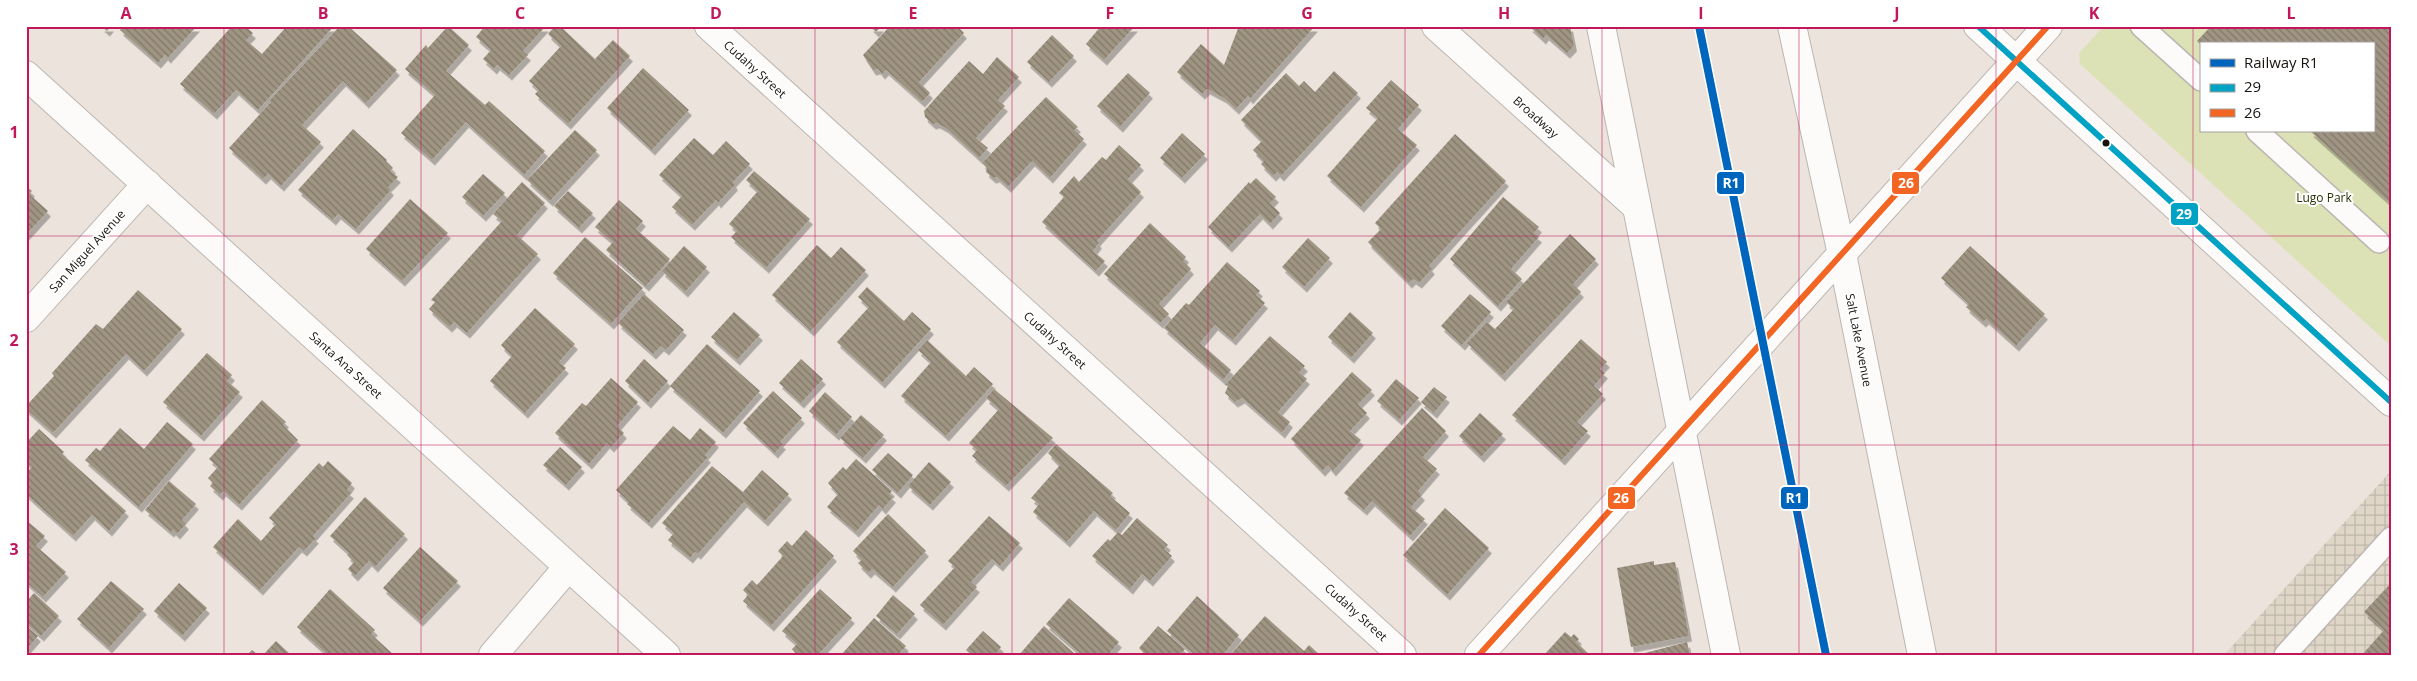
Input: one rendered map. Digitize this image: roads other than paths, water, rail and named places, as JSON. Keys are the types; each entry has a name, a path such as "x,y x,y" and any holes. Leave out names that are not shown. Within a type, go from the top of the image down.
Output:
{"street":[{"name":"Cudahy Street","path":"709,26 1402,655"},
{"name":"Broadway","path":"1436,26 1636,208"},
{"path":"1601,26 1726,655"},
{"name":"Salt Lake Avenue","path":"1792,26 1842,254 1922,655"},
{"path":"1978,26 2391,402"},
{"path":"1479,655 2048,26"},
{"name":"Santa Ana Street","path":"26,75 666,655"},
{"name":"San Miguel Avenue","path":"26,318 147,184"},
{"path":"493,655 568,567"}],"lane":[{"path":"2141,26 2163,33 2200,79"},
{"path":"2258,132 2379,242"},
{"path":"2285,655 2391,538"}],"rail line":[{"name":"R1","path":"1699,26 1826,655"}],"park label":[{"name":"Lugo Park","path":"2324,197"}]}
